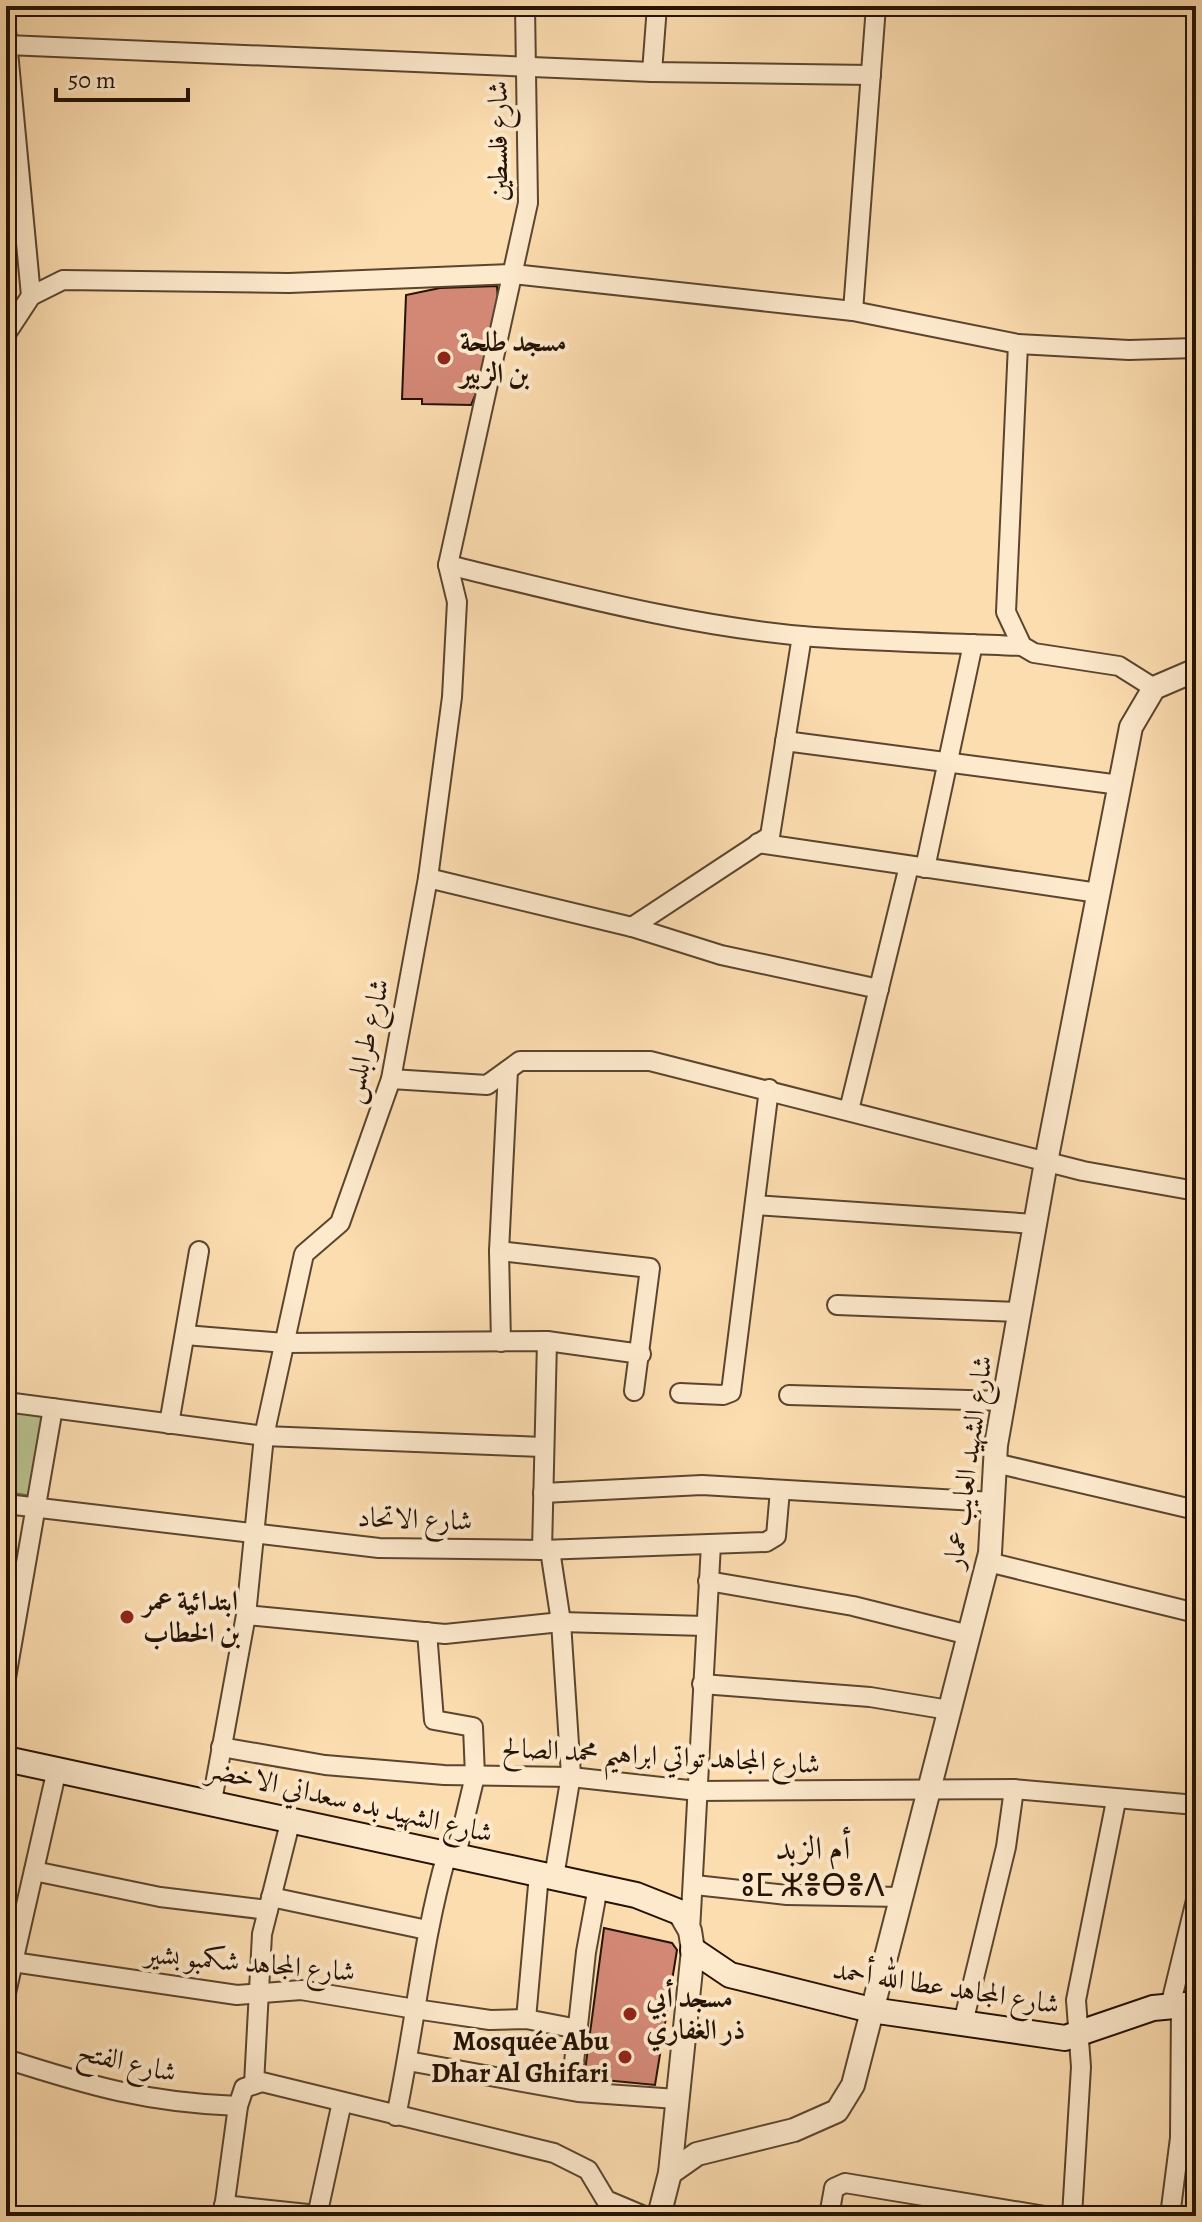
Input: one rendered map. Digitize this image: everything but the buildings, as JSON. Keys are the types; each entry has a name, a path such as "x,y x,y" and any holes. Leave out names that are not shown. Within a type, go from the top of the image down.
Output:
{"main road":[{"name":"شارع الشهيد بده سعداني الاخضر","path":"6,1759 212,1801 636,1895 687,1931"},
{"name":"شارع المجاهد عطا الله أحمد","path":"687,1931 730,1975 871,2010 1065,2038 1153,2008 1182,2005"}],"street":[{"name":"شارع فلسطين","path":"513,274 528,203 525,6"},
{"path":"652,72 657,6"},
{"path":"853,311 876,6"},
{"path":"31,296 7,38 652,72 871,75"},
{"path":"6,334 31,296 63,280 289,283 513,274 853,311 1018,344 1129,350 1196,348"},
{"name":"شارع طرابلس","path":"212,1801 246,1615 264,1436 304,1254 340,1223 391,1079 428,878 452,697 457,602 448,565 513,274"},
{"path":"1018,344 1006,612 1022,646"},
{"path":"448,565 644,613 802,636 1022,646 1034,653 1119,666 1154,688 1196,670"},
{"path":"632,927 770,836 802,636"},
{"path":"849,1110 879,989 948,762 973,644"},
{"name":"شارع الشهيد العايب عمار","path":"670,2173 697,2154 794,2130 837,2111 853,2085 988,1562 995,1463 1046,1162 1131,727 1154,688"},
{"path":"785,741 1120,785"},
{"path":"758,843 1098,893"},
{"path":"428,878 632,927 721,955 879,989"},
{"path":"391,1079 487,1085 520,1061 650,1061 1046,1162 1196,1191"},
{"path":"501,1342 499,1251 508,1070"},
{"path":"680,1393 723,1395 731,1392 769,1089"},
{"path":"755,1205 1035,1224"},
{"path":"169,1424 199,1251"},
{"path":"499,1251 648,1266 652,1274 634,1391"},
{"path":"837,1305 1020,1312"},
{"path":"185,1335 285,1343 547,1341 641,1354"},
{"path":"526,2019 547,1876 571,1777 561,1622 546,1550 543,1447 547,1341"},
{"path":"789,1395 1004,1401"},
{"path":"6,1402 264,1436 543,1447"},
{"path":"6,1678 53,1408"},
{"path":"995,1463 1196,1510"},
{"path":"543,1493 702,1485 993,1502"},
{"name":"شارع الاتحاد","path":"6,1504 379,1548 546,1550 772,1540 776,1536 780,1490"},
{"path":"659,2216 670,2173 687,1931 695,1885 702,1684 711,1544"},
{"path":"988,1562 1196,1613"},
{"path":"708,1581 853,1606 969,1635"},
{"path":"246,1615 427,1632 512,1629 561,1622 705,1626"},
{"path":"396,2116 408,2061 427,1930 475,1776 473,1727 465,1723 437,1722 431,1715 427,1632"},
{"path":"702,1684 870,1697 949,1710"},
{"name":"شارع المجاهد تواتي ابراهيم محمد الصالح","path":"221,1747 325,1765 475,1776 571,1777 698,1791 1014,1789 1116,1801 1196,1805"},
{"path":"6,1993 57,1769"},
{"path":"963,2023 1006,1847 1014,1789"},
{"path":"1072,2216 1081,2067 1076,2000 1116,1801"},
{"path":"254,2084 262,1934 291,1819"},
{"path":"34,1871 160,1897 269,1903 427,1930"},
{"path":"695,1885 787,1895 901,1897"},
{"path":"571,2090 598,1887"},
{"path":"1170,2216 1188,2149 1182,2005 1196,1900"},
{"name":"شارع المجاهد شكمبو بشير","path":"13,1962 237,1995 301,1990 490,2020 526,2019 578,2029"},
{"name":"شارع الفتح","path":"6,2059 107,2091 178,2104 238,2106"},
{"path":"408,2061 571,2090 677,2099"},
{"path":"342,2102 317,2216 224,2210 238,2106 244,2088 262,2082 554,2153 588,2170 606,2200 644,2216"},
{"path":"829,2216 834,2188 845,2183 948,2209 1045,2216"}],"green space":[{"path":"6,1411 44,1415 32,1496 6,1492"}],"place":[{"name":"مسجد طلحة بن الزبير","path":"444,358"},
{"name":"ابتدائية عمر بن الخطاب","path":"127,1617"},
{"name":"مسجد أبي ذر الغفاري","path":"630,2014"},
{"name":"Mosquée Abu Dhar Al Ghifari","path":"625,2057"}],"district":[{"name":"أم الزبد ⵓⵎ ⵣⴻⴱⴻⴷ","path":"813,1866"}]}
